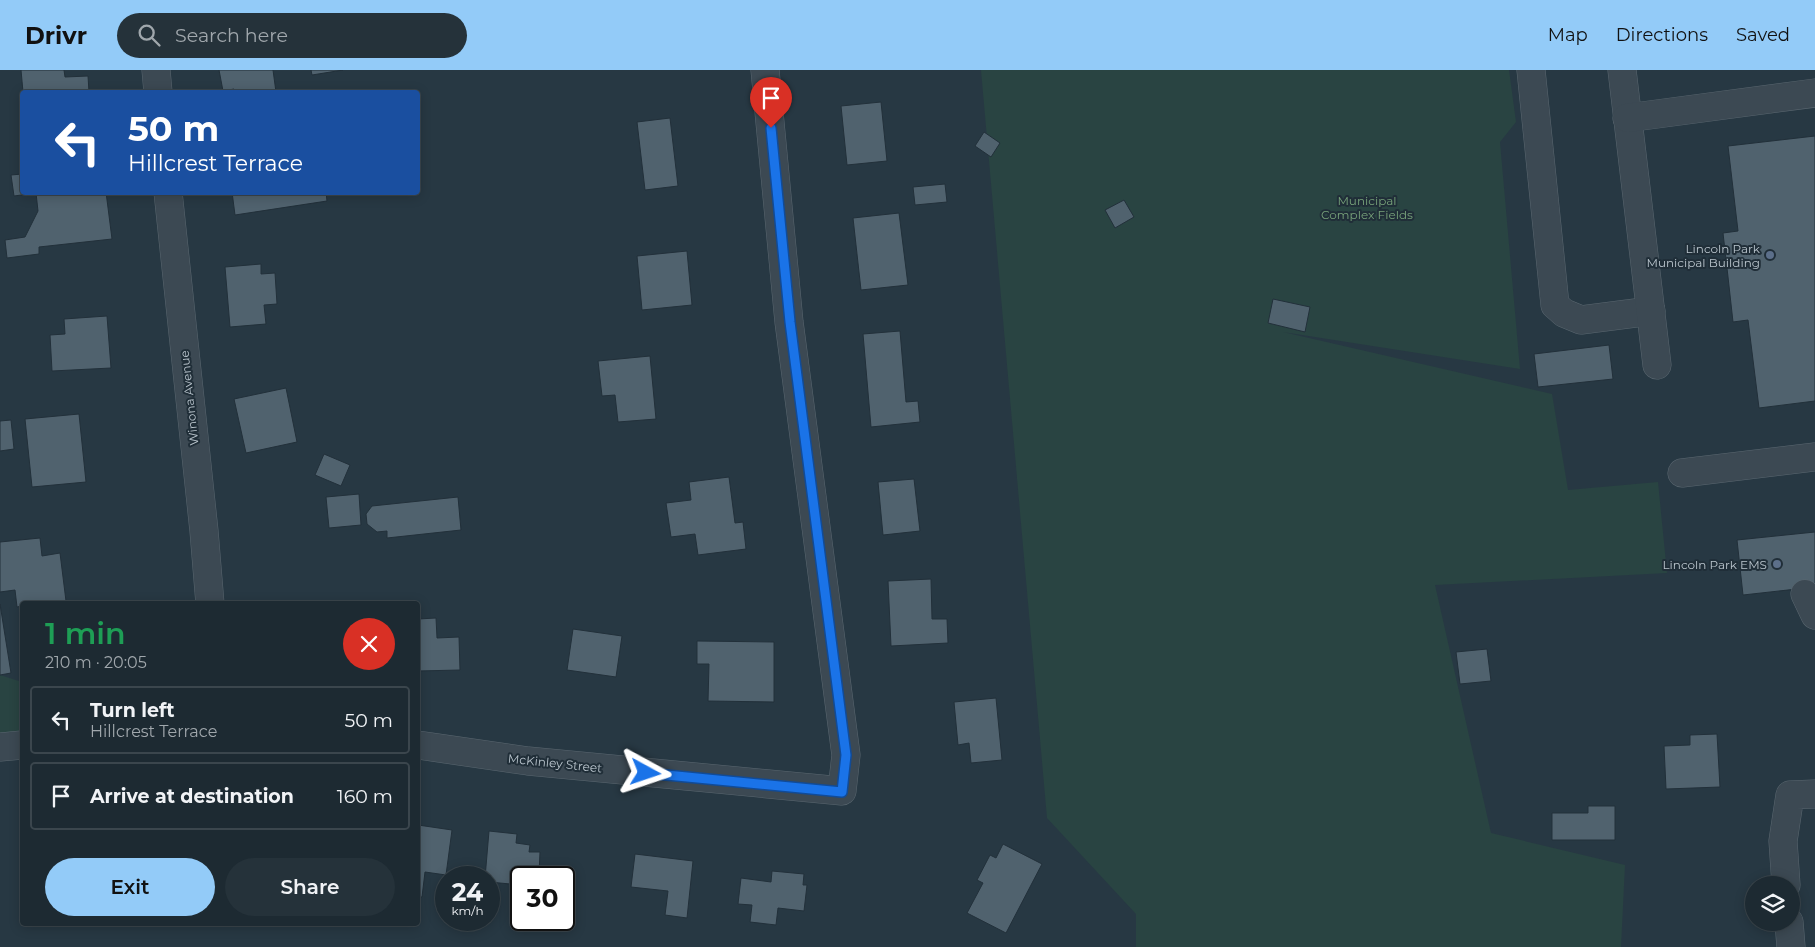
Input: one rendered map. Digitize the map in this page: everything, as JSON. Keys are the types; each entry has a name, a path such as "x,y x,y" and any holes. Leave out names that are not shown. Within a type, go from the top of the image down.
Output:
{"street":[{"path":"156,70 158,90"},
{"name":"McKinley Street","path":"420,745 528,761 842,792 846,755 790,322 765,70"},
{"path":"1531,70 1555,305 1564,313 1581,320 1650,311"},
{"path":"1622,70 1626,118 1657,365"},
{"path":"1626,118 1815,93"},
{"name":"Winona Avenue","path":"168,195 210,601"},
{"path":"1682,473 1815,457"},
{"path":"0,748 20,744"},
{"path":"1785,876 1783,841 1790,795 1815,794"},
{"path":"1790,931 1791,947"}],"green space":[{"name":"Municipal Complex Fields","path":"981,70 1509,70 1516,122 1500,142 1520,369 1283,332 1552,394 1568,490 1658,482 1667,573 1435,585 1491,833 1625,865 1621,947 1136,947 1136,914 1047,818"},
{"path":"0,675 20,681 20,749 0,753"}],"building":[{"path":"21,70 64,70 65,77 88,76 89,90 23,90"},
{"path":"219,70 273,70 276,90 223,90"},
{"path":"311,70 343,70 312,75"},
{"path":"881,102 887,161 847,165 841,106"},
{"path":"670,118 678,186 645,190 637,122"},
{"path":"984,132 1000,143 991,157 975,146"},
{"name":"Lincoln Park Municipal Building","path":"1815,136 1815,401 1759,408 1748,320 1733,322 1723,233 1738,231 1728,146"},
{"path":"20,174 21,195 14,196 11,175"},
{"path":"945,184 947,202 915,205 913,187"},
{"path":"36,195 106,195 112,239 39,247 39,254 7,258 5,240 25,237 38,211"},
{"path":"232,195 326,195 327,201 235,215"},
{"path":"1124,200 1134,217 1115,228 1105,210"},
{"path":"899,213 908,285 861,290 853,218"},
{"path":"687,251 692,305 642,310 637,256"},
{"path":"261,264 261,274 275,273 277,304 264,305 266,324 230,327 225,267"},
{"path":"1273,299 1310,307 1305,332 1268,323"},
{"path":"107,316 111,368 52,371 50,335 65,334 64,319"},
{"path":"900,331 906,402 918,401 920,422 871,427 863,334"},
{"path":"1609,345 1613,379 1538,387 1534,354"},
{"path":"650,356 656,419 618,422 615,395 602,396 598,361"},
{"path":"286,388 297,442 246,453 234,399"},
{"path":"79,414 86,482 32,487 25,419"},
{"path":"11,420 14,449 0,451 0,421"},
{"path":"324,454 350,465 341,486 315,475"},
{"path":"729,477 735,523 743,522 746,549 698,555 695,534 671,537 666,503 691,500 689,482"},
{"path":"914,479 920,531 883,535 878,482"},
{"path":"359,494 361,525 329,528 326,497"},
{"path":"458,497 461,530 387,538 387,531 377,532 367,524 366,514 372,506"},
{"name":"Lincoln Park EMS","path":"1815,532 1815,587 1743,595 1737,540"},
{"path":"40,538 42,556 60,553 66,601 20,601 20,606 17,607 15,590 0,592 0,542"},
{"path":"931,579 932,619 947,619 948,643 891,646 888,581"},
{"path":"0,604 11,673 0,675"},
{"path":"436,618 437,638 459,637 460,670 420,671 420,619"},
{"path":"573,629 622,636 616,677 567,670"},
{"path":"697,641 774,642 774,702 708,701 709,664 697,664"},
{"path":"1487,649 1491,681 1460,684 1456,652"},
{"path":"996,698 1002,760 971,763 969,743 958,745 954,702"},
{"path":"1717,734 1720,787 1666,789 1664,746 1690,745 1690,735"},
{"path":"1588,806 1615,806 1615,840 1552,840 1552,813 1588,813"},
{"path":"420,825 452,830 447,866 435,866 435,873 425,872 422,897 420,897"},
{"path":"489,831 517,834 516,843 530,845 529,852 540,852 539,866 510,866 510,884 500,883 500,866 486,866"},
{"path":"1003,844 1042,864 1006,933 967,913 983,883 977,880 990,855 996,858"},
{"path":"635,854 693,861 687,918 665,915 668,891 631,887"},
{"path":"772,871 804,874 803,885 807,885 804,911 778,908 776,925 750,922 752,905 738,904 741,878 771,882"}],"place":[{"name":"Lincoln Park Municipal Building","path":"1770,255"},
{"name":"Lincoln Park EMS","path":"1777,564"}],"route":[{"path":"646,773 842,792 846,755 790,322 771,128"}]}
